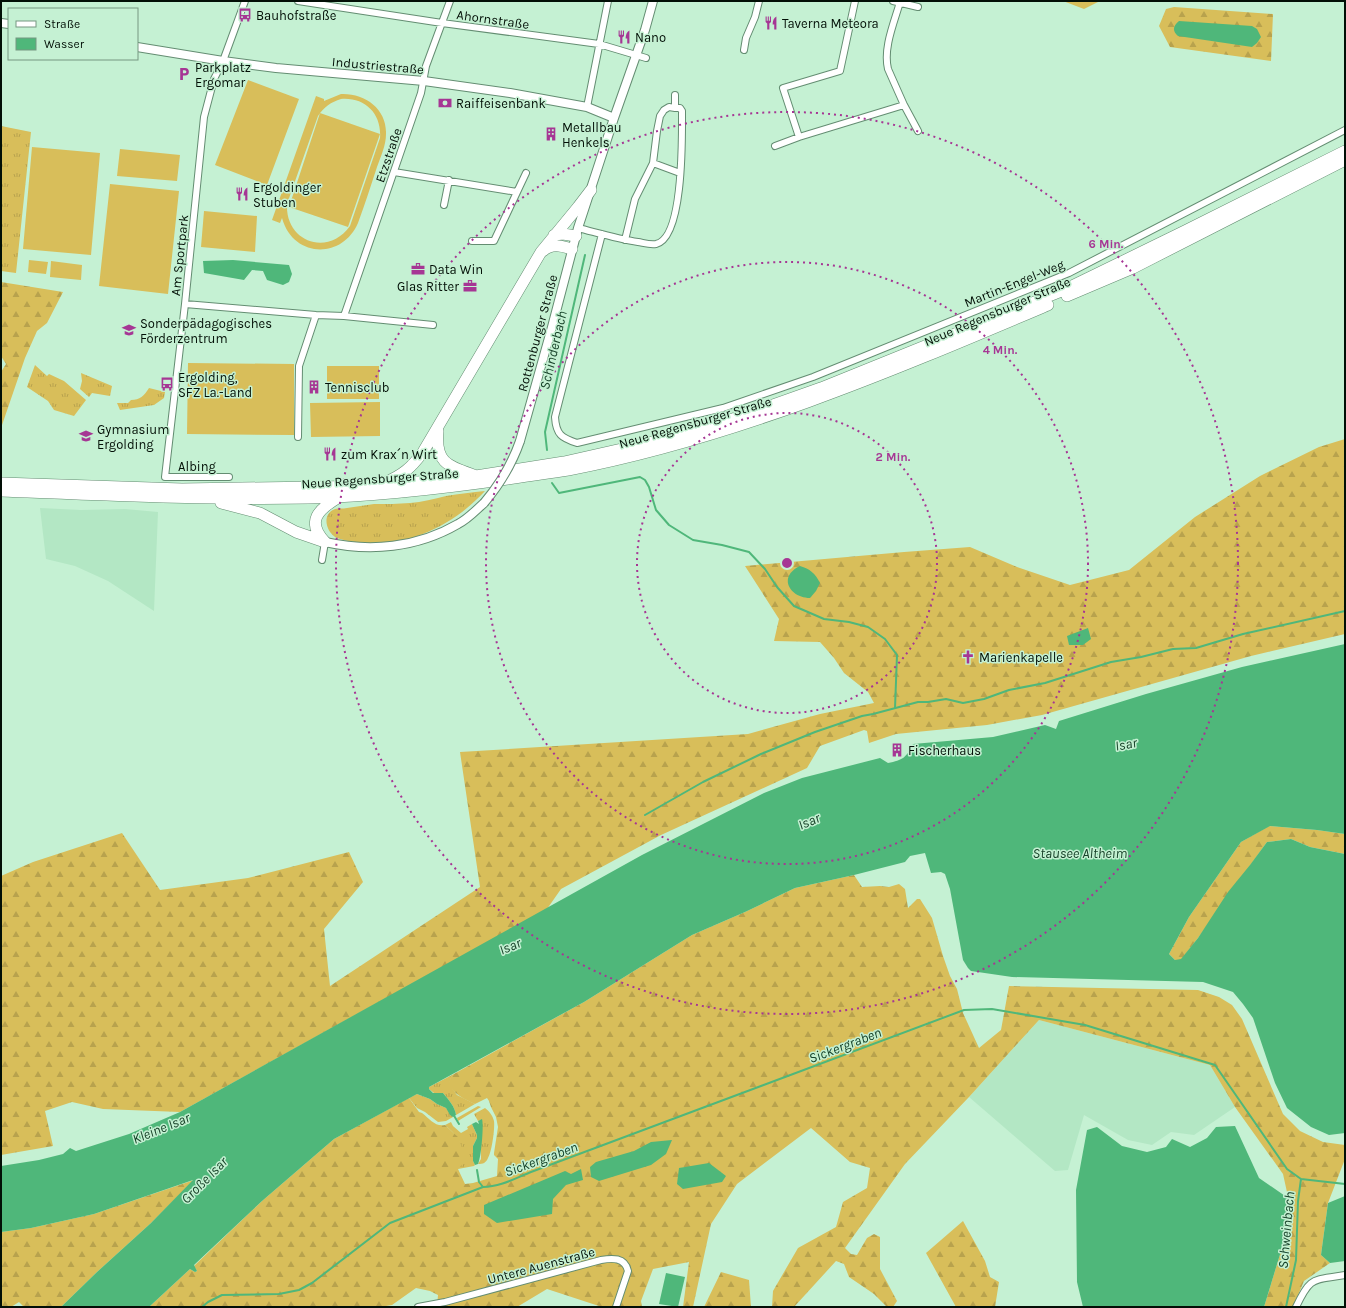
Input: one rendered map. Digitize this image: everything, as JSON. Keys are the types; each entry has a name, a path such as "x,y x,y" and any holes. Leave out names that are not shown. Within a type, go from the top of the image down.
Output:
{"highway":[{"path":"1,483 182,489 378,486 476,476 564,462 657,441 730,420 821,388 1064,290 1345,151"},
{"name":"Neue Regensburger Straße","path":"1,491 201,498 310,498 452,488 565,470 662,448 734,427 826,396 942,350 1133,268 1345,160"},
{"path":"378,486 402,475 410,469 423,452 541,252 591,190"},
{"path":"554,235 577,232"},
{"path":"541,252 553,246 572,249"},
{"path":"439,425 437,443 442,458 452,467 476,476"},
{"path":"325,542 320,537 316,528 317,514 321,509 340,496"},
{"path":"201,498 260,513 296,532 325,542"}],"street":[{"path":"223,61 245,1"},
{"name":"Ahornstraße","path":"298,1 442,24 599,44 637,54 646,58"},
{"name":"Etzstraße","path":"344,316 421,93 426,66 450,1"},
{"path":"587,107 608,1"},
{"name":"Rottenburger Straße","path":"325,542 351,547 377,548 422,540 459,524 484,503 505,475 520,441 577,232 614,118 637,54 653,1"},
{"path":"744,50 746,38 756,17 758,1"},
{"path":"798,137 783,88 840,70 854,1"},
{"path":"918,6 897,2 886,63 904,105 918,131"},
{"name":"Industriestraße","path":"138,47 276,68 424,81 510,93 587,107 614,118"},
{"name":"Am Sportpark","path":"165,477 185,304 204,116 214,79 223,61"},
{"path":"675,95 675,108"},
{"path":"775,146 798,137 904,105"},
{"path":"577,232 602,234 625,240 651,245 658,244 663,240 674,220 680,173 682,111 680,108 669,108 664,110 660,116 653,163 635,200 625,240"},
{"name":"Martin-Engel-Weg","path":"602,234 555,417 556,427 560,435 565,439 577,443 723,408 813,377 1069,273 1345,130"},
{"path":"653,163 680,173"},
{"path":"394,172 517,192"},
{"path":"472,241 494,241 526,173"},
{"path":"444,205 449,180"},
{"path":"185,304 344,316 433,325"},
{"path":"298,437 299,366 316,315"},
{"name":"Albing","path":"165,477 229,477"},
{"path":"322,560 325,542"},
{"name":"Untere Auenstraße","path":"418,1307 445,1302 601,1260 618,1259 628,1271 616,1307"},
{"path":"1296,1307 1303,1292 1310,1283 1315,1280 1345,1275"}],"shaded area":[{"path":"40,508 81,510 125,509 158,512 154,611 108,581 75,566 46,559"},
{"path":"1039,1020 1210,1065 1235,1107 1194,1135 1171,1132 1152,1145 1128,1140 1084,1115 1068,1170 1055,1171 969,1097"}],"green space":[{"path":"1063,1 1100,1 1084,9"},
{"path":"1174,7 1273,14 1271,61 1170,47 1159,26 1166,9"},
{"path":"248,80 299,99 267,185 215,165"},
{"path":"341,94 350,94 366,100 379,110 383,117 386,134 383,150 358,223 351,235 341,243 330,248 318,249 307,247 296,241 288,231 282,218 280,223 272,220 316,96 324,99 324,101","holes":["341,99 350,99 364,104 375,115 380,129 380,138 350,226 341,236 331,241 320,243 310,241 300,236 293,228 288,217 287,204 318,116 328,105"]},
{"path":"320,113 380,134 348,227 289,207"},
{"path":"1,126 31,132 16,273 1,271"},
{"path":"32,147 100,153 91,255 23,249"},
{"path":"120,149 180,155 177,181 117,176"},
{"path":"110,184 179,191 168,294 99,286"},
{"path":"204,211 257,216 255,252 201,247"},
{"path":"29,260 48,262 46,274 28,272"},
{"path":"51,261 82,265 81,280 50,277"},
{"path":"1,282 63,292 47,323 37,331 25,358 1,428 1,372 6,364 1,356"},
{"path":"188,363 294,364 294,435 187,434"},
{"path":"35,365 47,376 49,374 64,381 86,400 74,416 54,410 48,401 27,387"},
{"path":"327,366 379,366 379,399 327,399"},
{"path":"81,373 112,386 110,396 92,393 89,397 80,389 82,381"},
{"path":"149,388 165,392 164,398 154,405 120,410 117,403 128,403 131,400 139,398"},
{"path":"380,402 380,436 311,437 310,403"},
{"path":"1345,439 1345,634 1251,656 1042,715 987,725 896,734 869,743 867,731 864,730 820,746 807,768 661,835 561,889 547,909 180,1112 103,1109 72,1102 45,1111 53,1146 1,1155 1,876 33,862 122,833 160,890 248,878 349,852 363,882 324,929 330,986 480,887 460,752 748,734 820,714 874,703 868,692 844,673 834,658 820,642 774,641 779,619 745,566 970,547 1017,567 1070,585 1129,570 1195,517 1260,476 1319,447"},
{"path":"485,491 472,504 443,525 409,539 373,544 355,542 333,536 327,524 328,515 331,511 336,509 374,504 414,503 446,496"},
{"path":"1269,826 1345,834 1345,854 1310,847 1291,839 1267,842 1181,960 1175,960 1169,954 1189,917 1241,842"},
{"path":"854,875 862,887 889,887 899,884 905,889 908,908 917,899 920,899 932,918 950,976 957,989 963,1013 979,1048 1001,1030 1009,986 1198,990 1219,997 1232,1005 1242,1019 1283,1114 1300,1131 1323,1142 1345,1145 1345,1159 1328,1203 1321,1255 1330,1263 1304,1281 1293,1307 1264,1307 1292,1215 1283,1174 1235,1107 1210,1065 1039,1020 969,1097 905,1164 845,1248 851,1254 857,1255 867,1238 874,1234 880,1237 880,1269 897,1301 893,1307 887,1307 874,1294 849,1277 844,1264 836,1261 794,1307 772,1307 773,1291 798,1248 836,1227 843,1202 867,1188 870,1168 850,1162 811,1128 737,1184 711,1224 693,1307 683,1307 689,1262 653,1269 641,1301 642,1307 602,1307 547,1289 517,1307 437,1307 438,1295 430,1291 416,1288 392,1305 380,1307 149,1307 190,1269 195,1272 197,1271 194,1266 262,1201 334,1139 409,1098 419,1112 435,1124 445,1125 459,1138 465,1161 458,1169 465,1184 497,1176 498,1159 494,1153 498,1127 496,1117 489,1101 487,1098 475,1104 460,1096 448,1084 452,1075 584,1002 692,935 795,888"},
{"path":"452,1075 449,1084 457,1095 475,1104 456,1115 453,1106 443,1093 434,1093 429,1089 429,1087"},
{"path":"417,1094 446,1108 453,1117 446,1121 438,1122 417,1108 409,1098"},
{"path":"478,1106 481,1107 458,1121 457,1118"},
{"path":"485,1108 491,1114 493,1119 494,1134 491,1150 487,1160 484,1163 478,1164 481,1159 480,1120 478,1121 474,1114"},
{"path":"451,1122 453,1126 461,1133 468,1129 467,1127 472,1124 477,1135 473,1146 474,1166 458,1169 461,1149 459,1140 445,1125"},
{"path":"194,1180 151,1223 61,1307 24,1307 19,1302 11,1307 1,1307 1,1232 31,1228 94,1214"},
{"path":"963,1221 985,1261 990,1277 999,1282 995,1307 956,1307 926,1253"},
{"path":"721,1272 749,1280 751,1307 704,1307"}],"water":[{"path":"1179,21 1252,26 1257,29 1261,37 1252,47 1178,36 1174,28"},
{"path":"233,260 289,265 292,274 289,282 283,285 267,280 263,271 252,270 244,280 204,273 203,261"},
{"path":"800,566 812,572 820,583 810,598 797,595 789,586 789,576"},
{"path":"1088,628 1091,639 1083,645 1069,645 1067,636"},
{"path":"1345,644 1345,834 1270,826 1241,842 1189,917 1169,954 1175,960 1181,959 1198,938 1228,892 1267,842 1291,839 1310,847 1345,854 1345,1133 1329,1135 1311,1127 1287,1108 1275,1083 1253,1018 1233,992 1203,982 1012,977 971,971 963,960 950,889 945,874 941,872 931,873 925,853 910,856 905,862 795,888 692,935 584,1002 429,1087 433,1093 443,1093 447,1098 453,1106 456,1115 453,1117 446,1108 417,1094 334,1139 262,1201 194,1265 197,1271 195,1272 190,1269 149,1307 61,1307 151,1223 193,1180 94,1214 31,1228 1,1232 1,1166 39,1160 63,1154 70,1148 76,1151 129,1134 180,1112 642,855 764,793 802,778 880,758 888,763 897,761 904,758 913,744 993,737 1045,725 1056,729 1059,721 1146,694 1242,667"},
{"path":"482,1119 480,1156 478,1164 475,1165 473,1161 473,1146 477,1135 472,1124 476,1122 479,1124 478,1121"},
{"path":"1235,1126 1259,1178 1288,1198 1292,1215 1264,1307 1083,1307 1077,1282 1076,1190 1087,1130 1097,1127 1122,1146 1147,1152 1166,1147 1172,1139 1190,1147 1207,1138 1216,1127"},
{"path":"672,1140 666,1154 651,1165 599,1181 591,1177 590,1167 596,1162 634,1151 651,1142"},
{"path":"709,1163 726,1176 722,1182 683,1189 677,1184 679,1168"},
{"path":"581,1169 583,1180 566,1185 553,1199 552,1214 497,1223 484,1214 484,1205 565,1171 571,1174"},
{"path":"1345,1196 1345,1261 1330,1263 1321,1255 1328,1203"},
{"path":"666,1273 685,1277 678,1307 659,1304"}],"waterway":[{"name":"Schinderbach","path":"547,450 545,432 585,255"},
{"name":"Schinderbach","path":"552,483 559,493 640,477 645,480 649,487 656,510 669,525 693,540 749,552 765,569 777,587 794,606 824,619 849,622 868,627 885,639 897,655 895,708"},
{"path":"645,815 703,782 761,754 815,732 862,716 918,702 946,699 963,703 984,699 1009,690 1045,683 1111,662 1141,657 1173,649 1196,648 1243,634 1345,611"},
{"name":"Sickergraben","path":"202,1307 208,1302 222,1295 279,1294 299,1290 312,1283 390,1223 483,1187 496,1186 508,1182 531,1172 964,1010 992,1009 1085,1025 1215,1065 1287,1169 1301,1179 1345,1184"},
{"path":"453,1114 459,1124"},
{"path":"477,1170 479,1182 483,1187"},
{"name":"Schweinbach","path":"1286,1307 1296,1260 1298,1201 1301,1179"}],"place":[{"name":"Bauhofstraße","path":"245,15"},
{"name":"Taverna Meteora","path":"771,23"},
{"name":"Nano","path":"624,37"},
{"name":"Parkplatz Ergomar","path":"184,74"},
{"name":"Raiffeisenbank","path":"445,103"},
{"name":"Metallbau Henkels","path":"551,134"},
{"name":"Ergoldinger Stuben","path":"242,194"},
{"name":"Data Win","path":"418,269"},
{"name":"Glas Ritter","path":"470,286"},
{"name":"Sonderpädagogisches Förderzentrum","path":"129,330"},
{"name":"Ergolding, SFZ La.-Land","path":"167,384"},
{"name":"Tennisclub","path":"314,387"},
{"name":"Gymnasium Ergolding","path":"86,436"},
{"name":"zum Krax´n Wirt","path":"330,454"},
{"name":"Marienkapelle","path":"968,657"},
{"name":"Fischerhaus","path":"897,750"}],"water label":[{"name":"Isar","path":"1126,744"},
{"name":"Isar","path":"809,821"},
{"name":"Stausee Altheim","path":"1080,853"},
{"name":"Isar","path":"510,946"},
{"name":"Kleine Isar","path":"161,1128"},
{"name":"Große Isar","path":"204,1180"}]}
